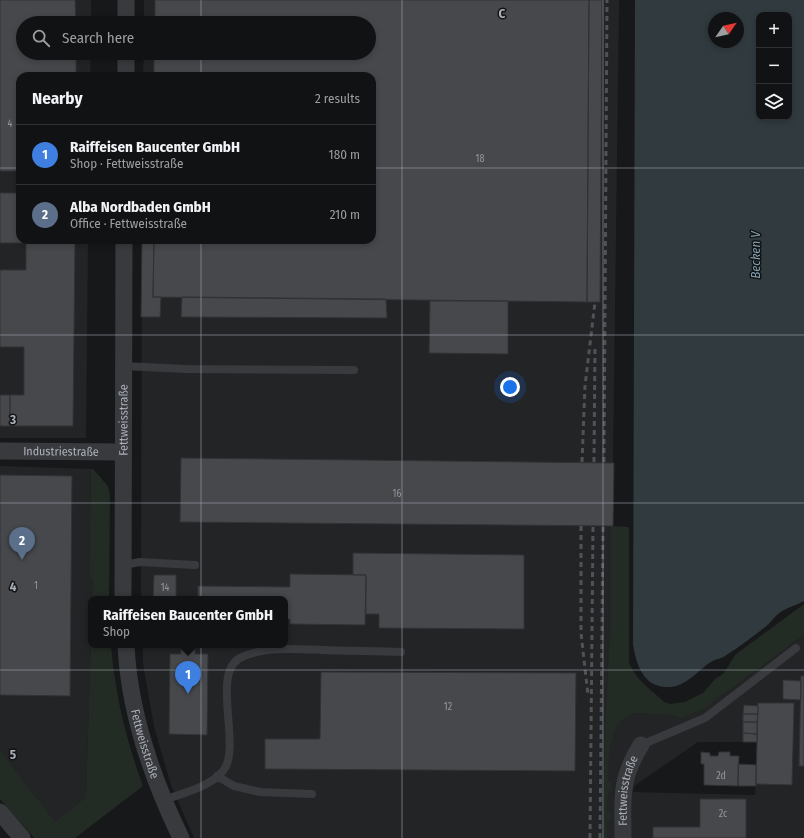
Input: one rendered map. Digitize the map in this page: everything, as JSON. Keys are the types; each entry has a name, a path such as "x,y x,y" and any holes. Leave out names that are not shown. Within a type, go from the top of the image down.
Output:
{"street":[{"path":"126,0 126,16"},
{"path":"126,60 126,72"},
{"name":"Fettweisstraße","path":"123,596 122,452 124,244"},
{"name":"Industriestraße","path":"0,451 122,452"},
{"name":"Fettweisstraße","path":"126,648 129,675 140,728 164,800 180,838"},
{"name":"Fettweisstraße","path":"623,838 623,784 630,763 641,745"},
{"path":"0,812 22,838"}],"lane":[{"path":"123,366 186,369 354,370"},
{"path":"123,565 140,562 195,565"},
{"path":"641,745 705,718 796,648"},
{"path":"164,800 194,788 217,776 224,770 229,754 227,680 230,667 240,657 254,652 290,649 401,652"},
{"path":"217,776 234,786 260,792 312,794"}],"shaded area":[{"path":"0,0 91,0 91,16 16,16 16,60 91,60 90,72 16,72 16,244 88,244 86,438 0,438"},
{"path":"144,0 619,0 611,620 633,713 670,714 680,719 704,709 804,635 804,838 194,838 171,785 154,727 143,664 143,648 288,648 288,596 141,596 142,244 376,244 376,72 143,72 144,60 376,60 376,16 144,16","holes":["698,742 757,742 755,795 633,792 634,786"]},
{"path":"0,466 91,469 89,573 93,582 93,596 88,596 88,648 91,648 86,797 55,823 0,750"},
{"path":"91,469 93,469 108,486 110,495 109,596 92,596 93,582 89,573"},
{"path":"611,526 629,527 629,662 639,679 664,702 670,704 685,702 703,693 715,679 723,674 736,654 804,604 804,635 704,709 680,719 666,714 637,713 631,714 622,720 613,735 609,755 608,782 611,782 611,790 608,791 607,812 611,812 611,820 607,821 607,838 603,838 606,709 611,620"},
{"path":"91,648 111,648 115,681 122,717 131,751 143,786 75,838 34,838 0,799 0,750 55,822 86,797"}],"water":[{"name":"Becken V","path":"635,0 804,0 804,601 782,611 766,626 740,646 723,657 706,665 687,681 676,686 661,687 648,680 639,667 634,652"}],"building":[{"path":"0,0 75,0 76,16 16,16 16,60 76,60 76,72 16,72 16,171 0,171"},
{"path":"155,0 589,0 587,302 153,297 154,244 376,244 376,72 154,72 154,60 376,60 376,16 155,16"},
{"path":"589,0 602,0 600,302 587,302"},
{"path":"0,193 16,193 16,243 0,243"},
{"path":"26,244 75,244 73,426 10,426 10,395 24,395 24,347 0,347 0,270 26,270"},
{"path":"142,244 154,244 153,297 161,297 160,317 141,317"},
{"path":"182,297 386,299 387,318 181,317"},
{"path":"430,301 508,301 508,354 429,353"},
{"path":"0,395 10,395 10,426 0,426"},
{"path":"181,458 614,463 613,526 180,522"},
{"path":"0,475 72,476 70,696 0,695"},
{"path":"353,553 524,555 524,629 379,628 379,614 366,614 366,575 353,575"},
{"path":"290,574 366,575 365,625 290,624 290,619 288,619 288,596 198,596 198,586 290,587"},
{"path":"154,575 176,575 176,596 153,596"},
{"path":"181,648 195,648 195,654 208,654 207,735 169,734 170,654 181,654"},
{"path":"321,672 576,673 575,771 265,769 265,739 320,739"},
{"path":"801,676 804,676 804,766 799,766"},
{"path":"783,680 801,681 801,700 783,699"},
{"path":"758,703 794,703 792,785 756,784"},
{"path":"744,705 758,706 758,714 743,714"},
{"path":"743,714 758,714 757,722 743,722"},
{"path":"743,722 757,722 757,734 743,733"},
{"path":"743,733 757,734 757,742 743,742"},
{"path":"701,752 710,753 710,756 718,756 719,752 730,752 730,756 739,756 738,786 704,785 704,764 701,764"},
{"path":"738,764 756,765 756,786 738,786"},
{"path":"700,799 746,799 746,838 653,838 653,827 700,827"}],"railway":[{"path":"604,462 607,0"},
{"path":"582,462 585,386 595,302"},
{"path":"594,462 595,346"},
{"path":"581,526 581,633 588,695"},
{"path":"590,838 593,526"},
{"path":"600,838 603,526"}],"place":[{"name":"Alba Nordbaden GmbH","path":"22,560"},
{"name":"Raiffeisen Baucenter GmbH","path":"188,694"}]}
